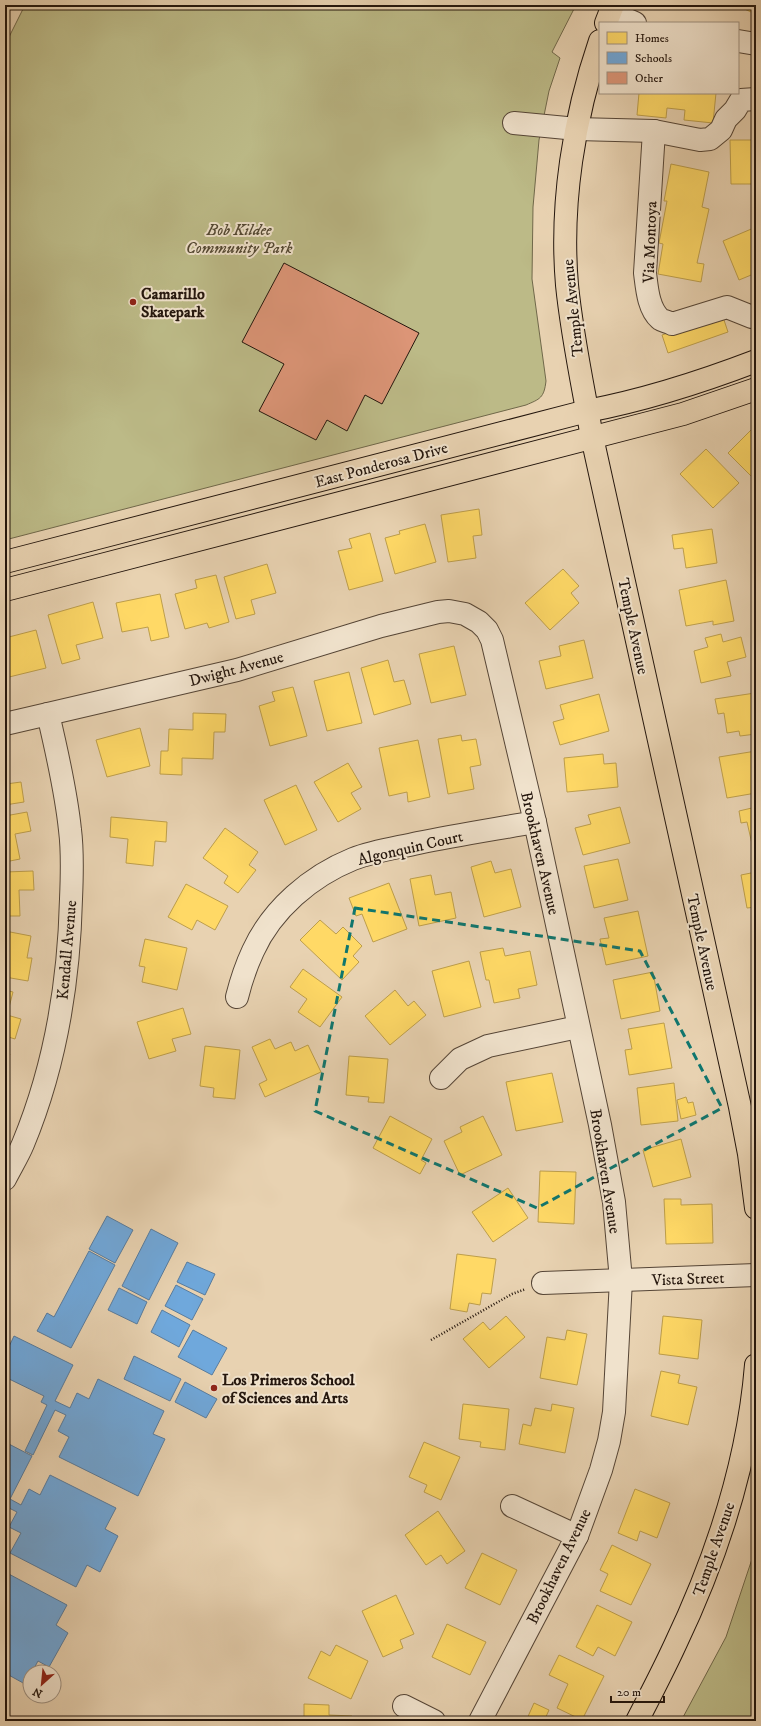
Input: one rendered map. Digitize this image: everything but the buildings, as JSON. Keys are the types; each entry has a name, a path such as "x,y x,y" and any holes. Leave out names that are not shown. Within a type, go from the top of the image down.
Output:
{"main road":[{"name":"Temple Avenue","path":"599,44 592,64 577,129 571,164 567,211 567,283 572,330 592,437 740,1106 749,1154 756,1208"},
{"name":"East Ponderosa Drive","path":"5,562 587,411 623,404 701,382 756,361"},
{"name":"East Ponderosa Drive","path":"5,590 683,414 756,390"},
{"name":"Temple Avenue","path":"637,1721 676,1645 713,1555 739,1468 749,1425 756,1365"}],"street":[{"path":"609,13 632,22"},
{"path":"739,41 756,44"},
{"path":"514,123 577,129 654,132 700,140 710,139 721,130 726,119 735,110 741,100 756,99"},
{"name":"Via Montoya","path":"654,132 645,273 648,295 654,310 661,319 672,324 727,307 752,317 756,316"},
{"name":"Dwight Avenue","path":"5,724 236,670 381,626 431,613 449,611 465,614"},
{"name":"Brookhaven Avenue","path":"465,614 479,622 487,630 492,640 535,822 607,1164 614,1209 621,1280 614,1412 609,1441 601,1470 576,1536 480,1721"},
{"name":"Kendall Avenue","path":"5,1179 22,1144 38,1103 48,1067 60,1012 68,956 72,861 70,830 58,759 48,714"},
{"name":"Algonquin Court","path":"237,997 245,968 263,933 288,902 318,877 342,864 372,853 458,835 535,822"},
{"path":"441,1078 460,1059 488,1046 578,1027"},
{"name":"Vista Street","path":"543,1283 756,1276"},
{"path":"512,1506 576,1536"},
{"path":"404,1706 434,1721"}],"path":[{"path":"431,1340 512,1294 543,1283"}],"highlighted area":[{"path":"355,908 640,951 722,1108 537,1208 315,1111"}],"green space":[{"name":"Bob Kildee Community Park","path":"25,5 576,5 552,52 560,58 549,91 539,140 533,207 532,279 546,381 544,391 540,397 526,405 5,540 5,45"},
{"path":"756,1547 756,1721 681,1721 726,1637"}],"place":[{"name":"Camarillo Skatepark","path":"133,302"},
{"name":"Los Primeros School of Sciences and Arts","path":"214,1388"}]}
